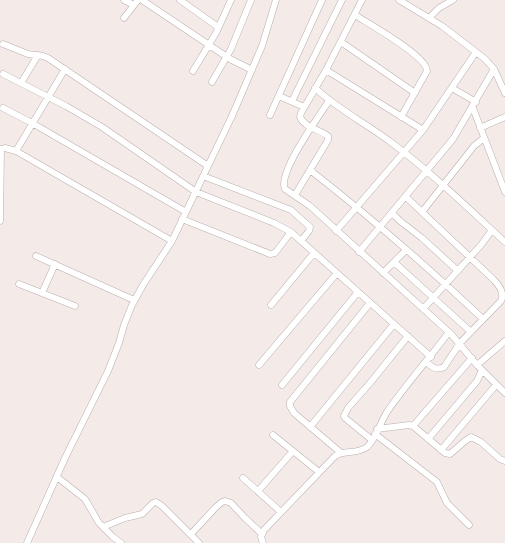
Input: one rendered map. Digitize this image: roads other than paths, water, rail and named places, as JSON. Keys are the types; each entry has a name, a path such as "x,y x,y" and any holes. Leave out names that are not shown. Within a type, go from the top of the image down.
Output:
{"street":[{"path":"124,0 136,2 124,18"},
{"path":"142,0 227,57 252,70"},
{"path":"180,0 218,27"},
{"path":"193,71 209,45 231,0"},
{"path":"212,82 227,57 252,0"},
{"path":"27,543 68,451 120,344 126,319 134,300 172,240 208,166 252,70 267,33 276,0"},
{"path":"270,115 322,0"},
{"path":"292,101 342,0"},
{"path":"295,195 328,140 328,136 324,133 305,124 300,117 301,113 326,70 362,0"},
{"path":"399,0 442,26 488,62 494,69 505,93"},
{"path":"429,18 439,8 453,0"},
{"path":"355,15 405,47 426,66 427,71 401,117"},
{"path":"341,42 415,93"},
{"path":"3,44 28,54 48,58 208,166"},
{"path":"336,231 423,130 476,52"},
{"path":"21,83 38,55"},
{"path":"16,151 65,69"},
{"path":"359,252 454,139 494,69"},
{"path":"326,70 423,130"},
{"path":"4,74 102,127 196,192 269,221 291,232 430,357"},
{"path":"315,88 329,101 389,141 427,171 505,242"},
{"path":"452,88 476,102"},
{"path":"279,96 304,107"},
{"path":"329,101 297,150 283,182 285,189 310,206 449,332 460,343 477,365 505,393"},
{"path":"3,108 32,123 186,212"},
{"path":"473,108 505,192"},
{"path":"480,128 505,117"},
{"path":"422,212 474,146 484,138"},
{"path":"0,221 0,150 10,148 172,240"},
{"path":"310,170 357,207 446,284 483,319"},
{"path":"203,176 291,210 310,227 309,231 300,241"},
{"path":"406,197 494,279 504,294 501,301 460,343 444,367 440,369 435,368 426,362"},
{"path":"392,213 458,271"},
{"path":"182,219 270,254 275,253 291,232"},
{"path":"423,309 458,271 492,230"},
{"path":"383,273 406,250"},
{"path":"272,305 314,253"},
{"path":"36,256 134,300"},
{"path":"394,262 471,332"},
{"path":"42,293 54,264"},
{"path":"259,365 337,273"},
{"path":"19,284 75,306"},
{"path":"282,385 358,292"},
{"path":"340,452 294,413 290,406 290,402 370,303"},
{"path":"310,427 394,324"},
{"path":"263,543 261,537 262,534 335,456 340,452 352,452 367,447 394,402 449,332"},
{"path":"372,440 344,416 348,408 408,336"},
{"path":"477,365 505,341"},
{"path":"413,426 472,358"},
{"path":"428,439 478,380 482,370"},
{"path":"441,450 496,384"},
{"path":"376,432 405,425 413,426 441,450 450,454 465,441 471,438 481,442 500,459 505,461"},
{"path":"376,432 437,482 447,503 469,525"},
{"path":"273,435 319,472"},
{"path":"258,491 293,452"},
{"path":"57,477 85,499 103,527 121,543"},
{"path":"243,478 281,512"},
{"path":"190,534 216,507 225,501 231,503 262,534"},
{"path":"103,527 125,518 142,514 156,502 162,506 199,543"}]}
